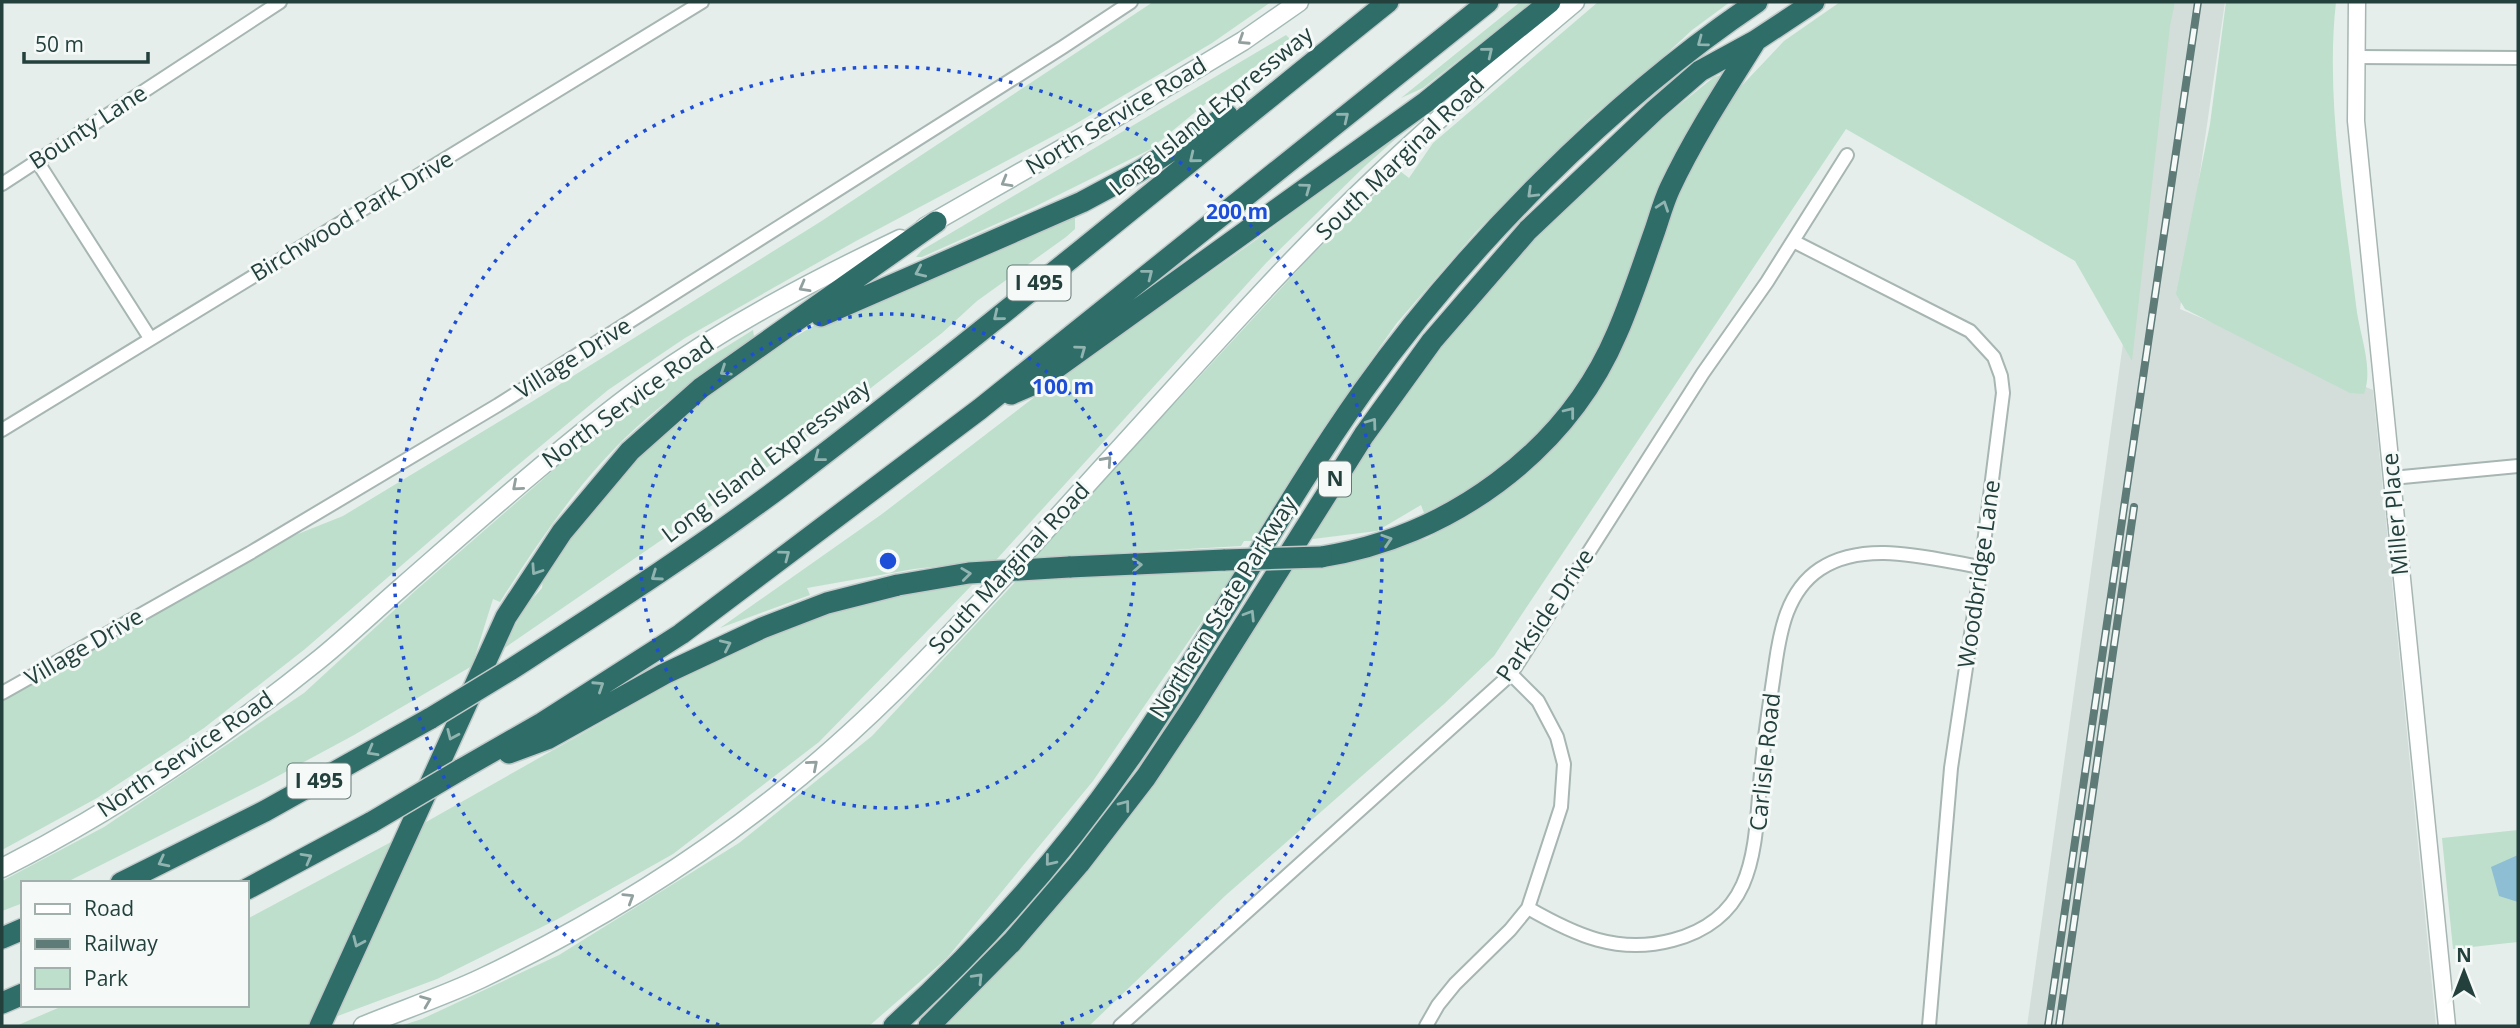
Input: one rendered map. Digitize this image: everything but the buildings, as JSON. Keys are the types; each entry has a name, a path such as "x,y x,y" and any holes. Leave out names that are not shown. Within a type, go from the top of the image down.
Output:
{"highway":[{"name":"Long Island Expressway","path":"125,881 265,811 431,718 646,582 784,485 929,372 1388,2"},
{"name":"I 495","path":"248,888 372,822 460,770 545,731 681,634 980,408 1488,2"},
{"path":"980,408 1034,384 1426,102 1550,2"},
{"name":"Northern State Parkway","path":"894,1026 1031,885 1137,748 1317,460 1363,391 1406,334 1518,205 1602,125 1680,59 1757,2"},
{"name":"Northern State Parkway","path":"929,1026 1012,942 1079,864 1146,777 1191,711 1364,435 1432,341 1528,230 1593,166 1700,71 1755,41 1814,2"},
{"path":"782,333 1082,202 1197,136 1362,23"},
{"path":"545,731 762,628 827,603 898,585 969,573 1321,557 1348,553 1411,533 1481,496 1535,453 1571,412 1601,366 1616,335 1668,191 1696,137 1755,41"},
{"path":"320,1026 506,617 570,522 630,451 701,388 936,222"},
{"path":"2,938 21,930"},
{"path":"2,1003 21,996"}],"main road":[{"name":"North Service Road","path":"2,868 154,781 218,738 317,661 544,462 647,383 744,320 832,272 936,222 1151,97 1243,41 1299,2"},
{"name":"South Marginal Road","path":"363,1026 478,980 581,928 681,867 778,796 859,725 990,592 1253,302 1373,180 1488,74 1575,2"}],"street":[{"name":"Bounty Lane","path":"2,184 280,2"},
{"name":"Birchwood Park Drive","path":"2,430 702,2"},
{"name":"Village Drive","path":"2,693 250,552 498,405 1131,2"},
{"name":"Miller Place","path":"2357,2 2356,121 2447,1026"},
{"path":"2356,57 2518,58"},
{"name":"Parkside Drive","path":"1120,1026 1511,674 1703,373 1767,282 1847,155"},
{"path":"37,161 150,338"},
{"name":"Woodbridge Lane","path":"1793,241 1970,331 1994,358 2001,376 2003,393 1981,567 1951,768 1929,1026"},
{"path":"2392,478 2518,466"},
{"name":"Carlisle Road","path":"1528,908 1566,929 1608,944 1653,946 1684,937 1725,914 1751,868 1778,645 1783,621 1797,594 1818,571 1833,562 1858,554 1907,556 1981,567"},
{"path":"1426,1026 1438,1004 1455,984 1510,930 1528,908 1561,807 1564,764 1557,737 1545,712 1511,674"}],"shaded area":[{"path":"2171,2 2225,2 2180,309 2373,390 2436,1026 2027,1026"}],"green space":[{"path":"1153,2 1271,2 1212,43 1072,126 856,241 685,338 608,390 305,649 204,728 97,798 2,850 2,693 250,553 343,516 820,222"},
{"path":"1520,2 1533,2 1423,88 1401,98"},
{"path":"1598,2 1730,2 1692,30 1589,119 1475,233 1396,324 1317,437 1252,541 1244,541 1241,546 1032,558 1309,258 1400,171 1409,178 1433,143"},
{"path":"1840,2 2175,2 2170,26 2132,361 2075,261 1846,129 1494,656 1444,704 1226,895 1089,1026 940,1026 1096,860 1188,733 1290,569 1346,563 1428,538 1499,494 1566,432 1606,378 1682,178 1730,98 1784,41"},
{"path":"2226,2 2336,2 2333,38 2335,115 2356,305 2367,362 2364,394 2350,393 2185,309 2176,294 2210,124"},
{"path":"1286,35 1291,40 1210,100 1149,150 1032,208 922,257 916,257 922,250"},
{"path":"1721,75 1720,83 1688,130 1660,185 1611,323 1569,399 1523,449 1468,491 1424,513 1421,505 1377,531 1305,540 1459,322 1555,215 1652,127 1714,77"},
{"path":"1425,113 1365,166 1267,262 996,560 914,569 807,588 810,595 720,628 882,514 1054,382 1253,242"},
{"path":"1075,218 1075,229 1066,237 977,301 942,333 775,462 503,649 525,607 542,588 544,569 589,508 665,427 747,365 815,325 1062,219"},
{"path":"753,330 754,337 647,418 585,481 549,528 500,602 493,599 472,666 265,783 69,881 21,881 21,904 2,911 2,881 104,827 304,693 415,591 566,459 636,403"},
{"path":"1236,572 1093,781 947,958 869,1026 400,1026 422,1019 559,955 739,843 872,736 1018,579 1085,574"},
{"path":"975,582 819,742 673,854 556,920 437,979 335,1017 419,826 682,677 785,628 892,593"},
{"path":"2518,830 2518,942 2453,949 2442,838"},
{"path":"393,841 309,1025 16,1026 60,1007 248,1007 248,918"}],"water":[{"path":"2518,855 2518,902 2499,896 2491,867"}],"railway":[{"path":"2048,1026 2198,2"},
{"path":"2059,1026 2134,507"}]}
